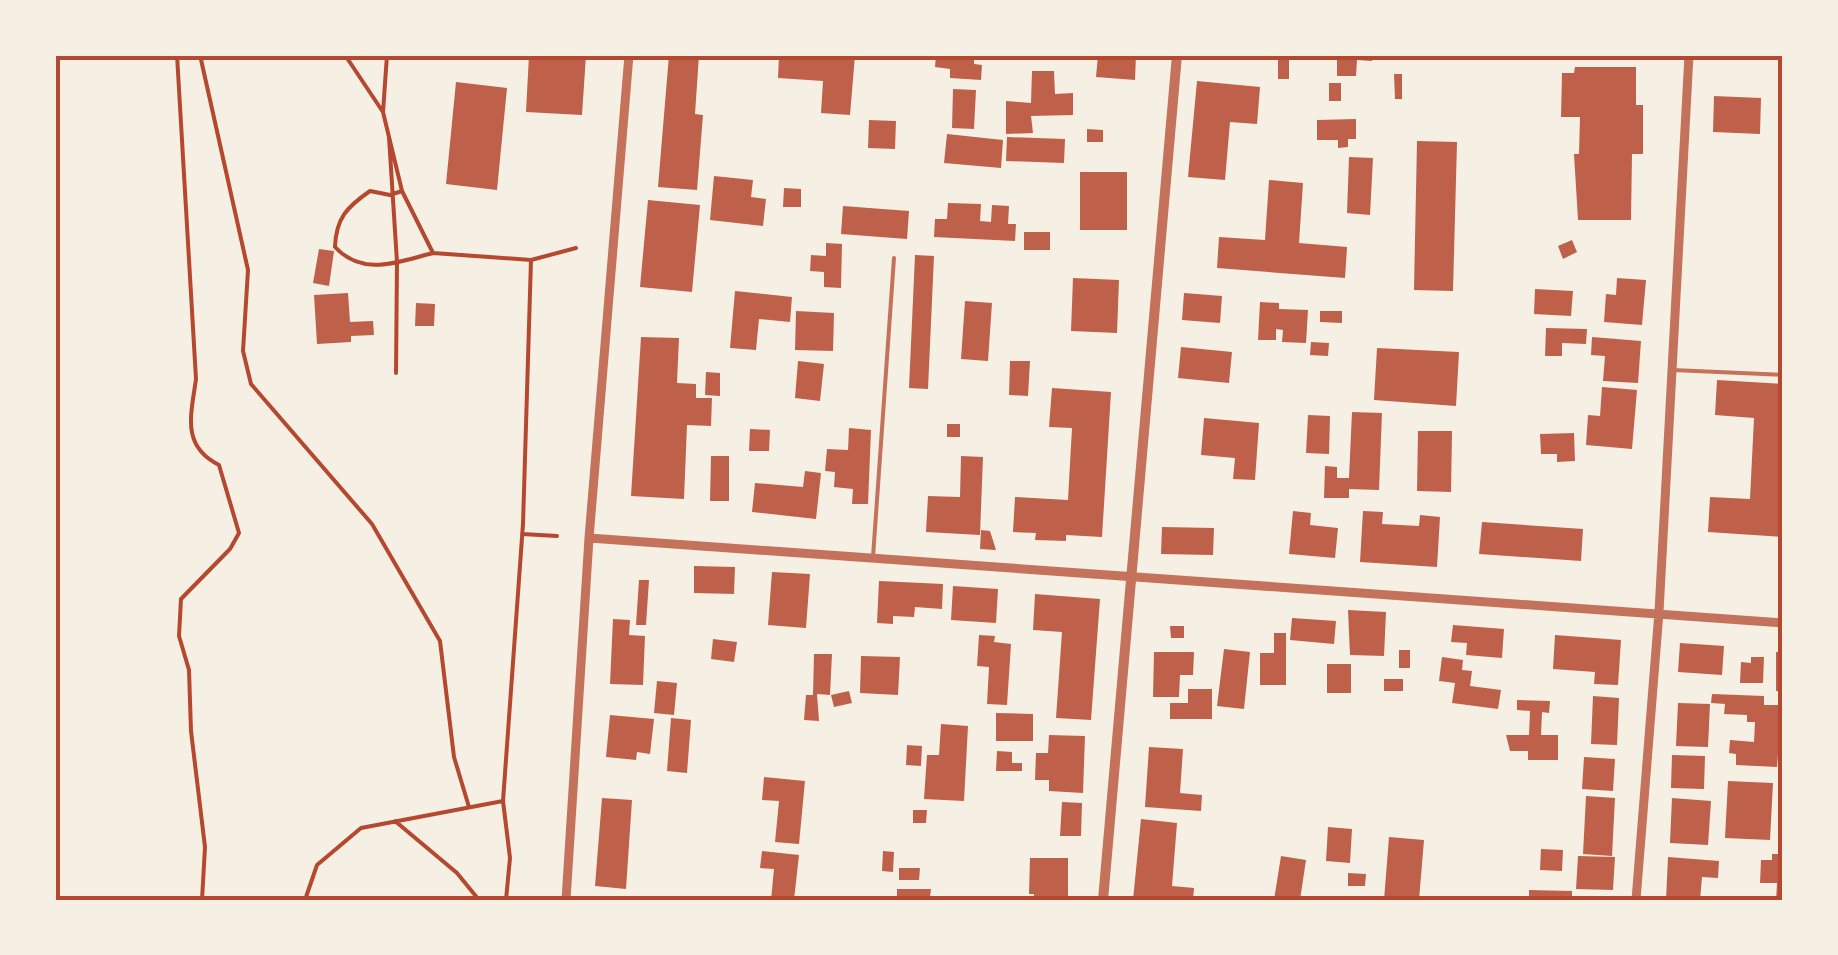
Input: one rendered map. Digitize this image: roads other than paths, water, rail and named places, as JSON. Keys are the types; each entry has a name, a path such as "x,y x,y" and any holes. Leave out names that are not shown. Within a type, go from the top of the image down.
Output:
{"street":[{"path":"566,900 589,538 629,55"},
{"path":"1103,900 1128,575 1177,55"},
{"path":"1636,900 1659,612 1688,55"},
{"path":"589,538 1783,622"}],"lane":[{"path":"873,557 894,258"},
{"path":"1673,370 1783,375"}]}
